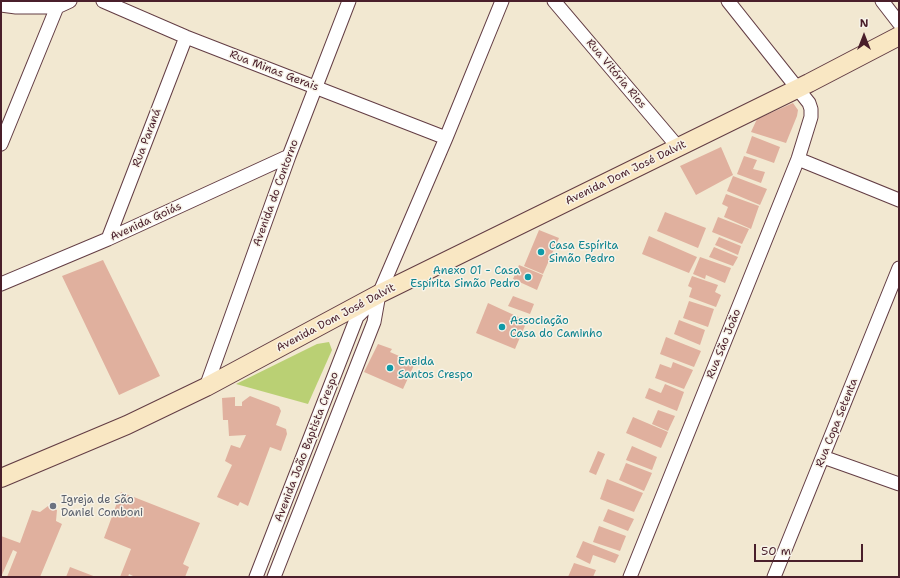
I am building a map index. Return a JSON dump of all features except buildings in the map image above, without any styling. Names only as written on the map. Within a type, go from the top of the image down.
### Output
[{"type":"street","points":[[1,6],[16,8],[58,7],[70,1]]},
{"type":"street","name":"Rua Minas Gerais","points":[[103,1],[186,37],[446,138]]},
{"type":"street","name":"Avenida do Contorno","points":[[206,387],[289,156],[349,1]]},
{"type":"street","points":[[379,294],[446,138],[502,1]]},
{"type":"street","name":"Rua Vitória Rios","points":[[554,1],[678,147]]},
{"type":"street","points":[[728,1],[797,88]]},
{"type":"street","points":[[882,1],[899,23]]},
{"type":"street","points":[[1,144],[58,7]]},
{"type":"street","name":"Avenida Dom José Dalvit","points":[[1,478],[127,425],[206,387],[379,294],[797,88],[899,36]]},
{"type":"street","name":"Rua Paraná","points":[[108,239],[186,37]]},
{"type":"street","name":"Rua São João","points":[[630,577],[798,160],[811,109],[809,103],[797,88]]},
{"type":"street","name":"Avenida Goiás","points":[[1,284],[108,239],[289,156]]},
{"type":"street","points":[[798,160],[899,200]]},
{"type":"street","name":"Rua Copa Setenta","points":[[774,577],[899,268]]},
{"type":"street","name":"Avenida João Baptista Crespo","points":[[256,577],[357,317],[379,294]]},
{"type":"street","name":"Avenida João Baptista Crespo","points":[[274,577],[374,322],[379,294]]},
{"type":"street","points":[[823,457],[899,484]]},
{"type":"green space","points":[[329,342],[332,350],[308,404],[236,384],[317,344]]},
{"type":"place","name":"Casa Espírita Simão Pedro","points":[[541,252]]},
{"type":"place","name":"Anexo 01 - Casa Espírita Simão Pedro","points":[[528,277]]},
{"type":"place","name":"Associação Casa do Caminho","points":[[502,327]]},
{"type":"place","name":"Eneida Santos Crespo","points":[[390,368]]},
{"type":"place","name":"Igreja de São Daniel Comboni","points":[[53,506]]}]
